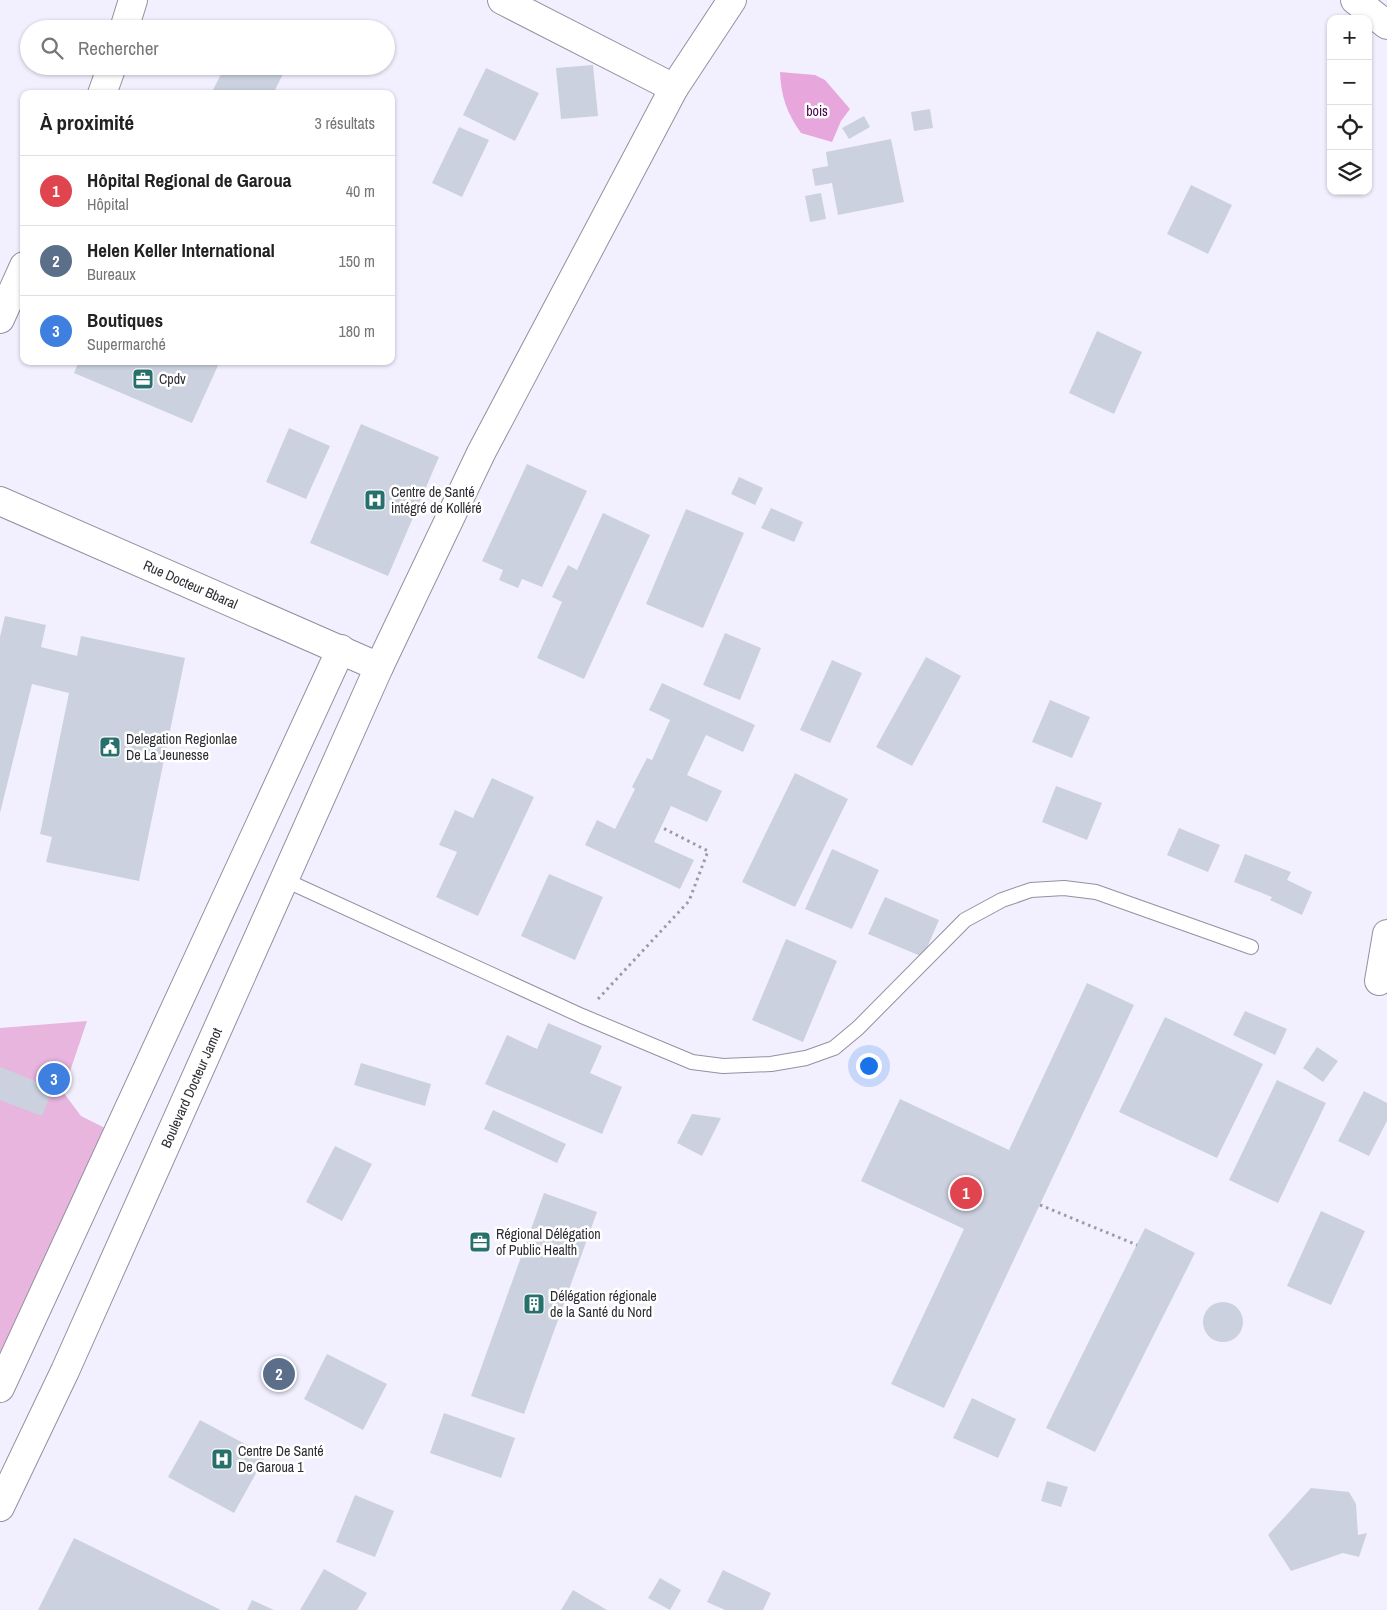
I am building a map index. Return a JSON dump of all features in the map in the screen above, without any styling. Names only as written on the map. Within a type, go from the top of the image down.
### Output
[{"type":"street","points":[[127,20],[133,0]]},
{"type":"street","points":[[502,0],[674,88]]},
{"type":"street","name":"Boulevard Docteur Jamot","points":[[0,1508],[69,1362],[379,667],[481,453],[674,88],[732,0]]},
{"type":"street","points":[[1355,0],[1387,25]]},
{"type":"street","points":[[103,90],[109,75]]},
{"type":"street","points":[[0,319],[20,275]]},
{"type":"street","name":"Rue Docteur Bbaral","points":[[0,501],[379,667]]},
{"type":"street","points":[[0,1388],[341,649]]},
{"type":"street","points":[[1379,981],[1387,934]]},
{"type":"lane","points":[[285,880],[582,1016],[692,1062],[723,1066],[772,1064],[806,1058],[834,1048],[858,1028],[965,920],[1002,900],[1031,890],[1064,888],[1096,892],[1251,947]]},
{"type":"path","points":[[582,1016],[689,901],[708,852],[661,828]]},
{"type":"path","points":[[1040,1205],[1137,1245]]},
{"type":"shaded area","points":[[87,1021],[63,1092],[81,1116],[109,1130],[0,1363],[0,1028]]},
{"type":"green space","name":"bois","points":[[780,72],[815,75],[825,80],[850,109],[841,121],[832,142],[801,133],[792,119],[786,104]]},
{"type":"building","points":[[593,65],[598,116],[561,119],[556,68]]},
{"type":"building","points":[[486,68],[539,93],[515,141],[463,115]]},
{"type":"building","points":[[220,75],[282,75],[275,90],[213,90]]},
{"type":"building","points":[[930,109],[933,128],[914,131],[911,112]]},
{"type":"building","points":[[864,116],[870,127],[849,139],[842,128]]},
{"type":"building","points":[[459,127],[489,140],[462,197],[432,183]]},
{"type":"building","points":[[891,139],[904,202],[838,215],[832,183],[815,186],[812,169],[828,166],[826,152]]},
{"type":"building","points":[[1191,185],[1232,205],[1208,254],[1167,234]]},
{"type":"building","points":[[821,193],[826,219],[810,222],[805,196]]},
{"type":"building","points":[[1097,331],[1142,352],[1114,414],[1069,393]]},
{"type":"building","points":[[77,365],[218,365],[192,423],[74,373]]},
{"type":"building","name":"Centre de Santé intégré de Kolléré","points":[[361,424],[439,457],[388,576],[310,543]]},
{"type":"building","points":[[289,428],[330,446],[306,499],[266,482]]},
{"type":"building","points":[[527,464],[587,491],[542,587],[522,579],[518,588],[499,580],[503,570],[482,561]]},
{"type":"building","points":[[739,477],[763,488],[755,505],[731,494]]},
{"type":"building","points":[[771,508],[803,522],[794,542],[761,528]]},
{"type":"building","points":[[686,509],[744,533],[703,628],[646,604]]},
{"type":"building","points":[[603,513],[650,535],[584,679],[537,658],[562,602],[552,597],[568,565],[577,570]]},
{"type":"building","points":[[5,616],[46,625],[41,647],[77,656],[81,636],[185,658],[139,881],[46,862],[52,837],[40,834],[69,693],[32,684],[0,813],[0,637]]},
{"type":"building","points":[[725,633],[761,648],[740,700],[703,685]]},
{"type":"building","points":[[926,657],[961,676],[912,766],[876,747]]},
{"type":"building","points":[[832,660],[862,673],[830,743],[800,730]]},
{"type":"building","points":[[662,683],[755,725],[743,752],[706,735],[687,775],[722,791],[707,822],[671,806],[654,842],[694,860],[680,889],[585,845],[597,820],[615,829],[635,789],[632,787],[647,758],[652,760],[670,720],[649,710]]},
{"type":"building","points":[[1050,700],[1090,717],[1072,758],[1032,742]]},
{"type":"building","points":[[795,773],[848,799],[795,907],[742,882]]},
{"type":"building","points":[[492,778],[534,797],[478,916],[436,897],[457,852],[439,845],[455,810],[473,818]]},
{"type":"building","points":[[1056,786],[1102,803],[1087,840],[1042,822]]},
{"type":"building","points":[[1179,828],[1220,845],[1208,872],[1167,855]]},
{"type":"building","points":[[832,849],[879,870],[852,929],[805,909]]},
{"type":"building","points":[[1245,854],[1291,872],[1287,880],[1312,892],[1302,915],[1270,900],[1272,897],[1234,882]]},
{"type":"building","points":[[549,874],[603,897],[575,960],[521,936]]},
{"type":"building","points":[[885,897],[939,920],[923,957],[868,934]]},
{"type":"building","points":[[786,939],[837,961],[803,1042],[752,1020]]},
{"type":"building","points":[[1087,983],[1134,1005],[944,1408],[891,1384],[964,1229],[861,1181],[900,1099],[1009,1150]]},
{"type":"building","points":[[1245,1011],[1287,1029],[1275,1055],[1233,1035]]},
{"type":"building","points":[[1165,1017],[1263,1064],[1217,1158],[1119,1112]]},
{"type":"building","points":[[548,1023],[602,1046],[590,1073],[622,1087],[602,1134],[485,1084],[507,1035],[537,1049]]},
{"type":"building","points":[[1317,1047],[1338,1061],[1323,1082],[1303,1068]]},
{"type":"building","points":[[361,1063],[431,1084],[425,1106],[354,1085]]},
{"type":"building","points":[[0,1067],[53,1088],[42,1116],[0,1100]]},
{"type":"building","points":[[1277,1080],[1326,1103],[1278,1203],[1229,1180]]},
{"type":"building","points":[[1364,1091],[1387,1103],[1387,1121],[1369,1156],[1338,1141]]},
{"type":"building","points":[[493,1110],[566,1144],[557,1163],[484,1129]]},
{"type":"building","points":[[692,1114],[721,1118],[702,1156],[677,1143]]},
{"type":"building","points":[[335,1146],[372,1164],[342,1221],[306,1202]]},
{"type":"building","name":"Délégation régionale de la Santé du Nord","points":[[544,1193],[597,1212],[524,1414],[471,1396]]},
{"type":"building","points":[[1321,1211],[1365,1231],[1331,1305],[1287,1286]]},
{"type":"building","points":[[1145,1228],[1195,1253],[1095,1452],[1046,1428]]},
{"type":"building","points":[[1227,1302],[1234,1305],[1240,1311],[1243,1322],[1242,1330],[1234,1339],[1227,1342],[1219,1342],[1212,1339],[1204,1330],[1203,1318],[1206,1311],[1215,1303]]},
{"type":"building","points":[[327,1354],[387,1384],[363,1430],[304,1399]]},
{"type":"building","points":[[972,1398],[1016,1419],[998,1458],[953,1438]]},
{"type":"building","points":[[444,1413],[515,1438],[501,1478],[430,1453]]},
{"type":"building","points":[[200,1420],[266,1455],[234,1513],[168,1477]]},
{"type":"building","points":[[1047,1481],[1068,1487],[1061,1507],[1041,1501]]},
{"type":"building","points":[[1311,1488],[1349,1492],[1356,1504],[1358,1535],[1367,1533],[1359,1557],[1343,1553],[1291,1571],[1268,1535]]},
{"type":"building","points":[[355,1495],[394,1511],[375,1557],[336,1542]]},
{"type":"building","points":[[74,1538],[221,1610],[38,1610]]},
{"type":"building","points":[[324,1569],[367,1593],[357,1610],[300,1610]]},
{"type":"building","points":[[723,1570],[771,1593],[763,1610],[725,1610],[707,1602]]},
{"type":"building","points":[[660,1578],[681,1590],[670,1610],[648,1598]]},
{"type":"building","points":[[573,1590],[607,1610],[561,1610]]},
{"type":"building","points":[[252,1600],[274,1610],[247,1610]]},
{"type":"place","name":"Cpdv","points":[[143,379]]},
{"type":"place","name":"Centre de Santé intégré de Kolléré","points":[[375,500]]},
{"type":"place","name":"Delegation Regionlae De La Jeunesse","points":[[110,747]]},
{"type":"place","name":"Boutiques","points":[[54,1079]]},
{"type":"place","name":"Hôpital Regional de Garoua","points":[[966,1193]]},
{"type":"place","name":"Régional Délégation of Public Health","points":[[480,1242]]},
{"type":"place","name":"Délégation régionale de la Santé du Nord","points":[[534,1304]]},
{"type":"place","name":"Helen Keller International","points":[[279,1374]]},
{"type":"place","name":"Centre De Santé De Garoua 1","points":[[222,1459]]}]
